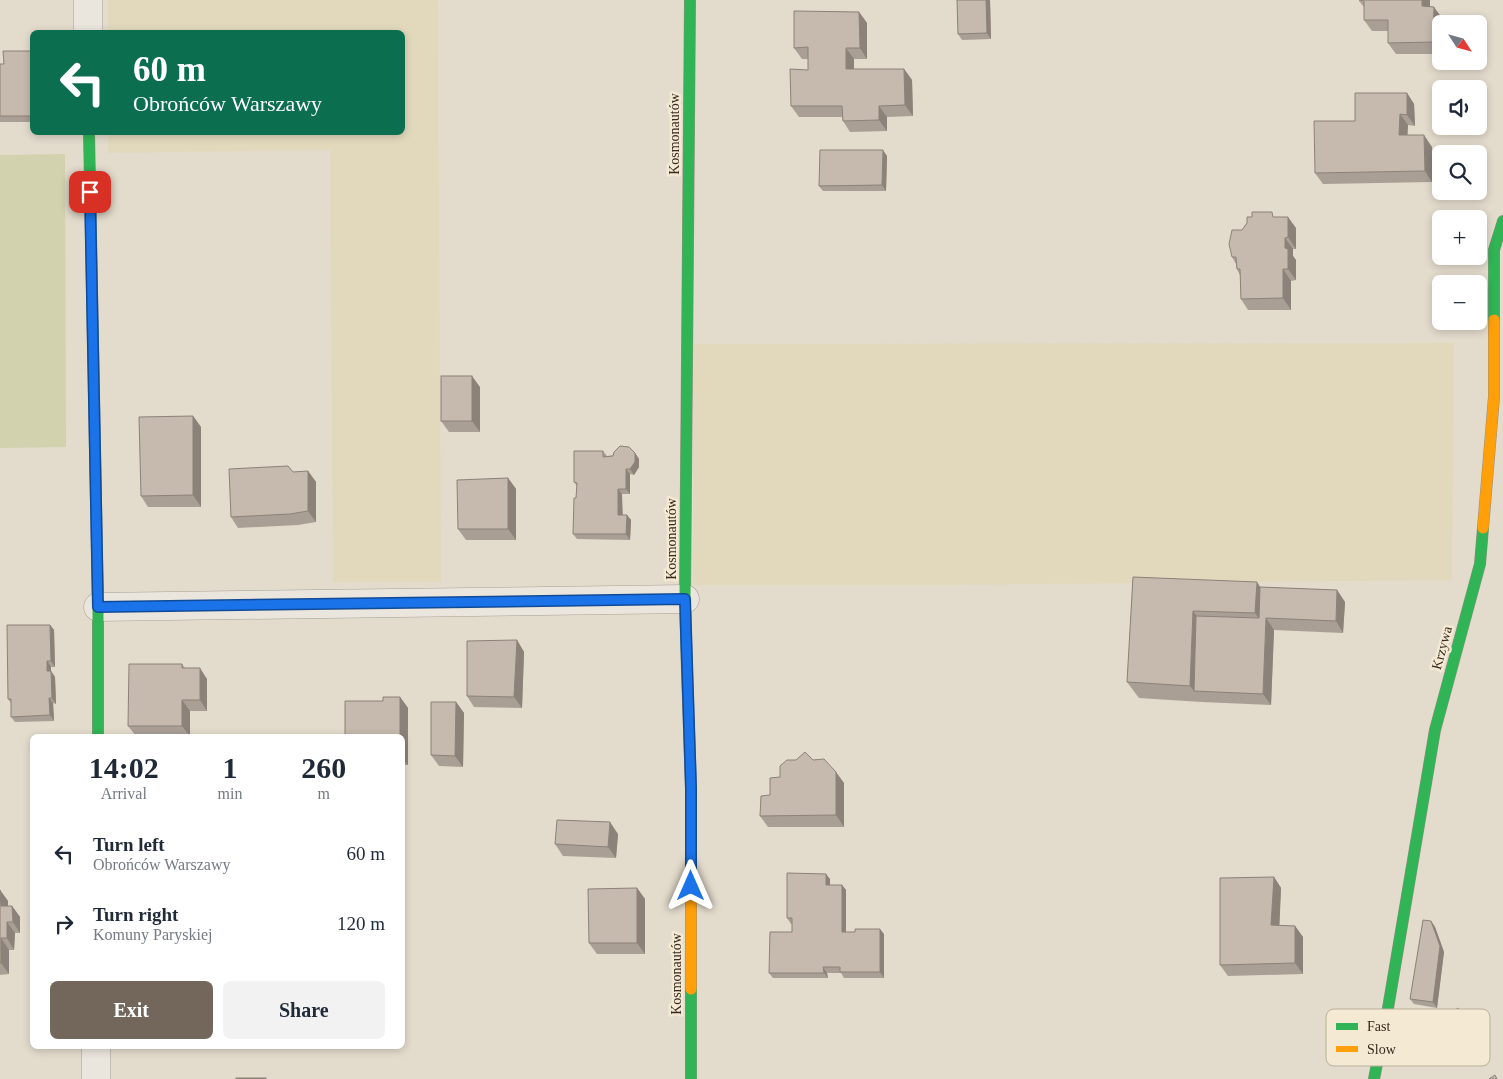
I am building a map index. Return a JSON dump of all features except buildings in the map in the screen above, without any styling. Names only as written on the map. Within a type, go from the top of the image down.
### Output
[{"type":"street","points":[[88,0],[88,30]]},
{"type":"street","name":"Kosmonautów","points":[[690,0],[685,599],[691,788],[691,1079]]},
{"type":"street","points":[[89,135],[98,607],[98,734]]},
{"type":"street","name":"Krzywa","points":[[1388,1009],[1435,730],[1480,564],[1494,397],[1494,250],[1503,222]]},
{"type":"street","points":[[98,607],[685,599]]},
{"type":"street","points":[[96,1049],[96,1079]]},
{"type":"street","name":"Krzywa","points":[[1374,1079],[1377,1066]]},
{"type":"shaded area","points":[[108,0],[438,0],[441,582],[333,582],[330,150],[108,153],[108,135],[405,135],[405,30],[108,30]]},
{"type":"shaded area","points":[[1454,343],[1452,580],[947,585],[693,585],[693,344]]},
{"type":"green space","points":[[65,154],[66,447],[0,448],[0,155]]},
{"type":"traffic: fast","points":[[687,671],[685,599],[690,0]]},
{"type":"traffic: fast","points":[[89,135],[98,607],[98,734]]},
{"type":"traffic: fast","points":[[1494,320],[1494,250],[1503,221]]},
{"type":"traffic: fast","points":[[1388,1009],[1435,730],[1480,564],[1483,528]]},
{"type":"traffic: fast","points":[[691,989],[691,1079]]},
{"type":"traffic: fast","points":[[1374,1079],[1377,1066]]},
{"type":"traffic: slow","points":[[1483,528],[1494,397],[1494,320]]},
{"type":"traffic: slow","points":[[687,671],[691,788],[691,989]]},
{"type":"route","points":[[90,192],[98,607],[685,599],[691,788],[691,886]]}]
